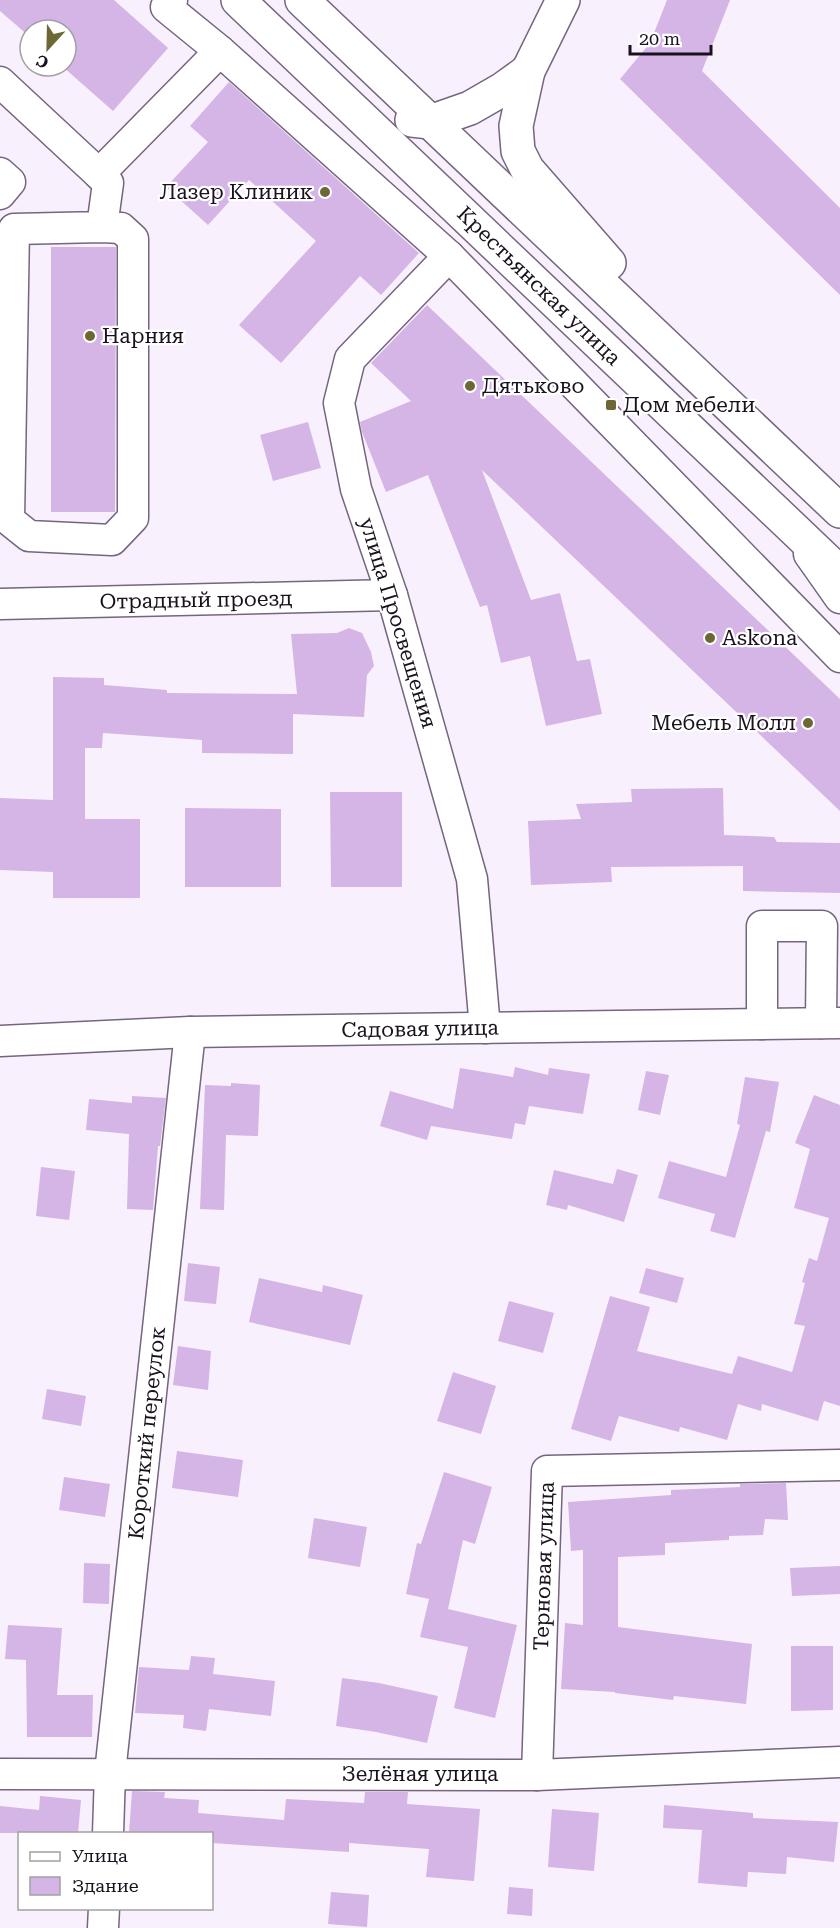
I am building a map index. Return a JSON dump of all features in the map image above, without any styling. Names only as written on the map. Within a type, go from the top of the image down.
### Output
[{"type":"main road","name":"Крестьянская улица","points":[[238,0],[840,573]]},
{"type":"main road","points":[[302,0],[840,511]]},
{"type":"main road","points":[[563,0],[528,71],[516,126],[518,151],[527,169],[635,293],[674,351]]},
{"type":"main road","points":[[354,110],[430,122],[470,108],[528,71]]},
{"type":"street","points":[[166,2],[449,256],[840,657]]},
{"type":"street","points":[[99,174],[220,51]]},
{"type":"street","points":[[0,82],[108,183],[102,227]]},
{"type":"street","points":[[0,173],[10,182],[0,194]]},
{"type":"street","points":[[121,228],[133,239],[133,518],[112,540],[28,536],[9,520],[6,363],[7,229],[121,228]]},
{"type":"street","name":"улица Просвещения","points":[[449,256],[350,359],[339,403],[356,489],[392,595],[472,879],[485,1028]]},
{"type":"street","points":[[783,518],[840,598]]},
{"type":"street","name":"Отрадный проезд","points":[[0,604],[392,595]]},
{"type":"street","points":[[762,1024],[762,926],[822,926],[831,1023]]},
{"type":"street","name":"Садовая улица","points":[[0,1041],[190,1032],[831,1023]]},
{"type":"street","name":"Короткий переулок","points":[[108,1832],[110,1773],[190,1032]]},
{"type":"street","name":"Терновая улица","points":[[537,1775],[547,1471],[840,1465]]},
{"type":"street","name":"Зелёная улица","points":[[0,1774],[537,1775],[840,1762]]},
{"type":"street","points":[[103,1928],[104,1910]]},
{"type":"building","points":[[0,0],[114,0],[168,48],[113,111],[76,78],[78,78],[78,18],[18,18],[18,27],[0,11]]},
{"type":"building","points":[[667,0],[730,0],[702,71],[840,208],[840,295],[620,79],[650,43]]},
{"type":"building","points":[[229,82],[419,253],[381,295],[360,276],[281,363],[239,325],[316,241],[249,180],[208,225],[166,187],[208,142],[190,126]]},
{"type":"building","points":[[51,247],[116,247],[115,512],[51,512]]},
{"type":"building","points":[[427,305],[840,699],[840,811],[482,470],[531,600],[560,593],[577,661],[590,659],[602,714],[546,726],[530,656],[501,663],[487,605],[480,607],[428,475],[386,492],[362,432],[360,422],[411,401],[371,363]]},
{"type":"building","points":[[308,422],[321,468],[273,481],[260,435]]},
{"type":"building","points":[[349,628],[362,633],[371,652],[374,666],[367,675],[364,717],[293,714],[293,754],[202,753],[202,740],[103,733],[102,748],[85,748],[85,819],[140,819],[140,898],[53,898],[53,872],[0,870],[0,798],[53,800],[53,677],[104,678],[104,685],[167,690],[167,693],[297,694],[291,634],[337,633]]},
{"type":"building","points":[[723,788],[724,835],[774,837],[777,842],[840,843],[840,893],[743,891],[743,866],[611,867],[612,882],[531,885],[528,821],[581,819],[576,804],[632,802],[631,789]]},
{"type":"building","points":[[330,792],[402,792],[402,887],[331,887]]},
{"type":"building","points":[[185,808],[281,809],[281,887],[185,887]]},
{"type":"building","points":[[515,1067],[548,1075],[549,1068],[590,1074],[583,1114],[529,1106],[525,1125],[515,1123],[512,1139],[431,1126],[427,1140],[380,1126],[390,1091],[453,1109],[460,1068],[513,1077]]},
{"type":"building","points":[[646,1071],[669,1075],[660,1115],[638,1110]]},
{"type":"building","points":[[745,1077],[779,1082],[770,1132],[766,1131],[735,1238],[710,1231],[715,1214],[658,1198],[669,1161],[726,1177],[740,1125],[737,1124]]},
{"type":"building","points":[[231,1083],[260,1085],[258,1136],[226,1135],[224,1210],[200,1209],[205,1085],[231,1086]]},
{"type":"building","points":[[814,1095],[840,1105],[840,1406],[824,1401],[818,1421],[762,1404],[761,1411],[738,1404],[727,1440],[680,1427],[679,1432],[619,1416],[611,1441],[571,1429],[610,1296],[650,1307],[637,1351],[732,1374],[738,1356],[792,1372],[805,1326],[794,1324],[805,1283],[802,1282],[809,1258],[817,1261],[829,1218],[794,1208],[810,1149],[795,1143]]},
{"type":"building","points":[[132,1096],[166,1098],[160,1146],[158,1146],[153,1210],[127,1209],[129,1134],[86,1130],[89,1099],[132,1103]]},
{"type":"building","points":[[41,1167],[75,1171],[69,1220],[36,1216]]},
{"type":"building","points":[[617,1169],[638,1175],[624,1222],[568,1205],[567,1210],[546,1205],[554,1170],[613,1184]]},
{"type":"building","points":[[188,1263],[220,1267],[216,1304],[184,1301]]},
{"type":"building","points":[[646,1268],[684,1278],[677,1303],[639,1293]]},
{"type":"building","points":[[259,1278],[322,1292],[323,1285],[363,1295],[350,1345],[249,1322]]},
{"type":"building","points":[[509,1301],[554,1313],[543,1353],[498,1341]]},
{"type":"building","points":[[178,1346],[211,1351],[208,1390],[173,1385]]},
{"type":"building","points":[[453,1372],[496,1386],[481,1434],[437,1421]]},
{"type":"building","points":[[47,1389],[86,1396],[81,1426],[42,1419]]},
{"type":"building","points":[[177,1451],[243,1460],[238,1497],[172,1488]]},
{"type":"building","points":[[444,1472],[492,1487],[475,1544],[463,1540],[448,1609],[517,1625],[495,1718],[454,1708],[468,1647],[420,1637],[429,1599],[406,1594],[417,1543],[421,1544]]},
{"type":"building","points":[[64,1477],[110,1484],[105,1517],[59,1510]]},
{"type":"building","points":[[786,1483],[788,1520],[765,1519],[763,1535],[729,1536],[729,1540],[665,1543],[665,1555],[618,1557],[618,1627],[752,1644],[746,1704],[674,1696],[673,1700],[615,1692],[561,1689],[565,1623],[583,1625],[583,1550],[571,1551],[568,1502],[671,1495],[671,1490]]},
{"type":"building","points":[[314,1518],[367,1527],[360,1567],[308,1558]]},
{"type":"building","points":[[84,1563],[110,1564],[109,1604],[83,1603]]},
{"type":"building","points":[[840,1566],[840,1594],[792,1596],[790,1568]]},
{"type":"building","points":[[8,1625],[62,1628],[57,1695],[93,1695],[92,1737],[27,1737],[26,1660],[5,1659]]},
{"type":"building","points":[[791,1646],[833,1646],[833,1710],[791,1711]]},
{"type":"building","points":[[191,1656],[215,1658],[213,1674],[275,1681],[271,1716],[209,1709],[206,1731],[183,1728],[184,1715],[135,1713],[139,1667],[189,1670]]},
{"type":"building","points":[[342,1678],[379,1683],[438,1696],[427,1743],[336,1726]]},
{"type":"building","points":[[132,1791],[165,1792],[164,1798],[199,1800],[198,1813],[284,1820],[286,1799],[364,1803],[365,1792],[408,1792],[407,1804],[480,1809],[474,1881],[426,1877],[429,1849],[349,1843],[349,1852],[213,1843],[213,1832],[129,1832]]},
{"type":"building","points":[[40,1796],[81,1800],[78,1832],[0,1833],[0,1806],[39,1810]]},
{"type":"building","points":[[664,1805],[753,1813],[753,1818],[838,1822],[834,1862],[787,1857],[786,1874],[748,1872],[747,1887],[698,1883],[702,1830],[663,1828]]},
{"type":"building","points":[[552,1809],[599,1813],[594,1871],[548,1867]]},
{"type":"building","points":[[509,1887],[533,1889],[532,1916],[507,1914]]},
{"type":"building","points":[[331,1892],[369,1895],[367,1927],[328,1924]]},
{"type":"place","name":"Лазер Клиник","points":[[325,192]]},
{"type":"place","name":"Нарния","points":[[90,336]]},
{"type":"place","name":"Дятьково","points":[[470,386]]},
{"type":"place","name":"Дом мебели","points":[[611,405]]},
{"type":"place","name":"Askona","points":[[710,638]]},
{"type":"place","name":"Мебель Молл","points":[[808,723]]}]
